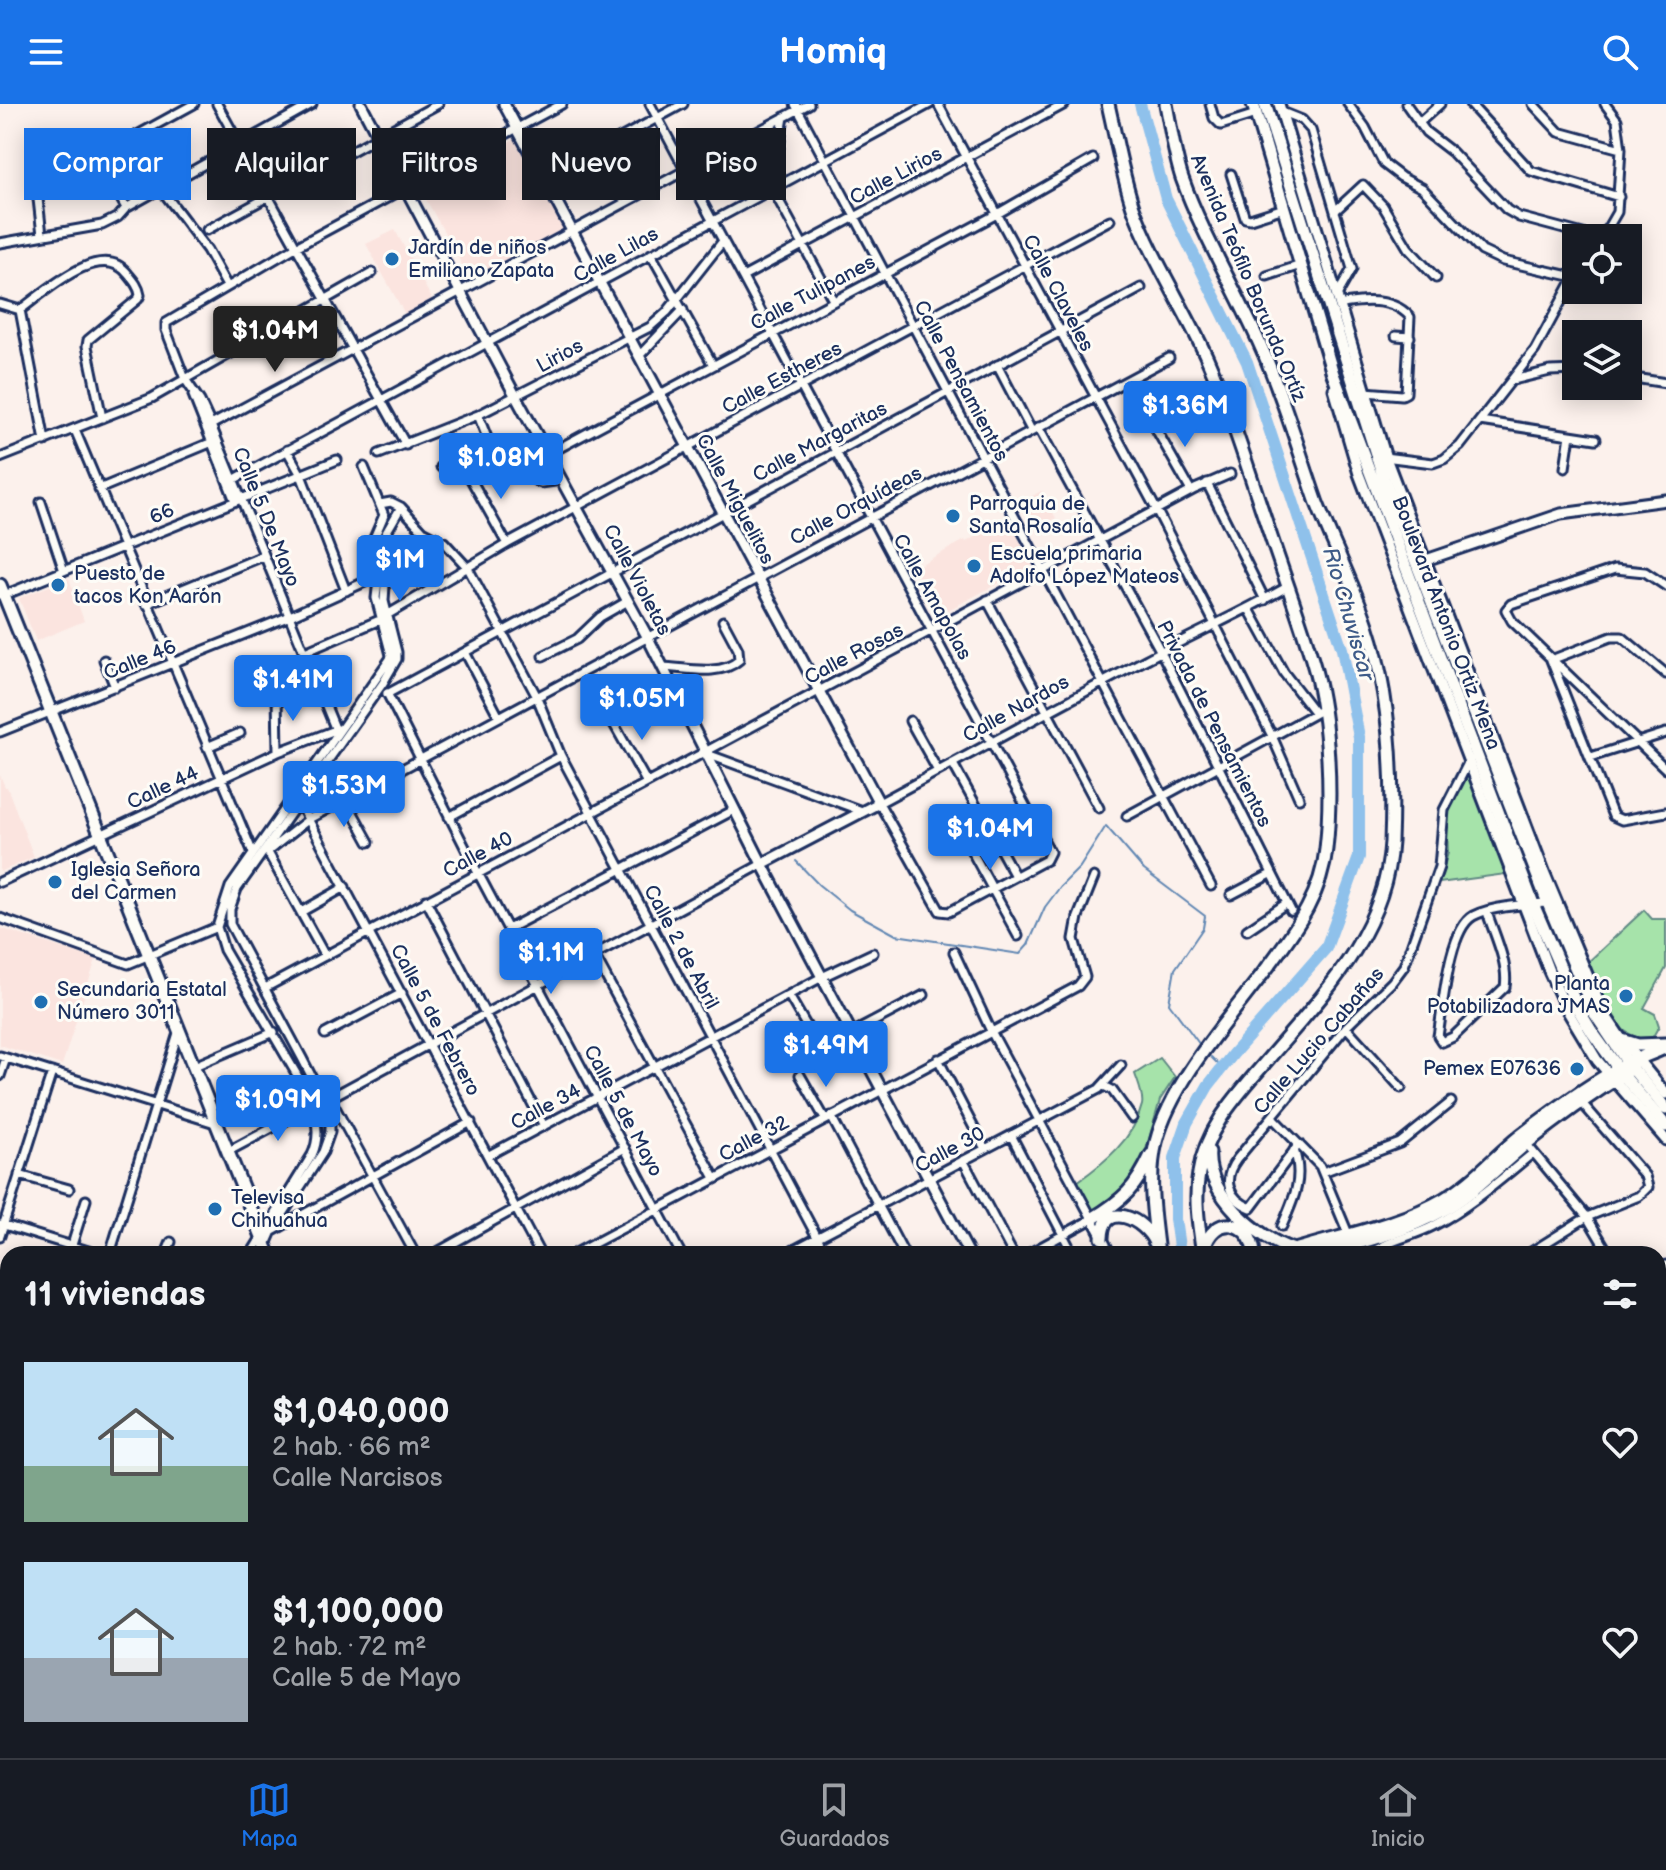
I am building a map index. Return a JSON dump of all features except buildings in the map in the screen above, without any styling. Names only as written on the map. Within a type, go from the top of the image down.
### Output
[{"type":"main road","points":[[1092,1219],[1115,1205],[1133,1188],[1155,1147],[1169,1106],[1187,1076],[1285,944],[1313,899],[1326,853],[1328,827],[1315,668],[1213,372],[1133,206],[1108,104]]},
{"type":"main road","name":"Avenida Teófilo Borunda Ortíz","points":[[1166,104],[1172,140],[1186,187],[1262,348],[1332,541],[1359,604],[1375,652],[1388,714],[1390,847],[1386,876],[1375,912],[1351,959],[1229,1104],[1211,1135],[1199,1171],[1197,1189],[1202,1246]]},
{"type":"main road","name":"Boulevard Antonio Ortiz Mena","points":[[1265,104],[1370,457]]},
{"type":"main road","name":"Boulevard Antonio Ortiz Mena","points":[[1254,109],[1333,374],[1415,564],[1584,992],[1604,1030],[1666,1126]]},
{"type":"main road","name":"Boulevard Antonio Ortiz Mena","points":[[1415,564],[1472,756],[1528,904],[1578,1009],[1666,1109]]},
{"type":"main road","points":[[1,593],[263,1246]]},
{"type":"main road","points":[[1622,1040],[1638,1045],[1666,1046]]},
{"type":"main road","points":[[1526,1144],[1628,1068],[1666,1046]]},
{"type":"main road","points":[[1351,1245],[1444,1199],[1526,1144],[1628,1068]]},
{"type":"main road","points":[[1211,1135],[1208,1166],[1211,1179],[1264,1237],[1285,1246]]},
{"type":"main road","points":[[1155,1147],[1152,1188],[1157,1246]]},
{"type":"main road","points":[[1102,1238],[1104,1224],[1111,1219],[1128,1216],[1145,1227],[1155,1246]]},
{"type":"main road","points":[[1205,1246],[1207,1237],[1221,1224],[1241,1229],[1253,1246]]},
{"type":"street","points":[[150,128],[194,104]]},
{"type":"street","points":[[217,104],[230,128]]},
{"type":"street","points":[[269,128],[312,104]]},
{"type":"street","name":"Calle Violetas","points":[[361,104],[374,128]]},
{"type":"street","points":[[394,128],[438,104]]},
{"type":"street","name":"Calle Miguelitos","points":[[504,104],[522,137]]},
{"type":"street","points":[[506,134],[562,104]]},
{"type":"street","name":"Calle Amapolas","points":[[650,104],[676,153]]},
{"type":"street","points":[[639,128],[683,104]]},
{"type":"street","points":[[763,128],[796,107],[809,104]]},
{"type":"street","name":"Calle Lilas","points":[[786,180],[930,104]]},
{"type":"street","name":"Calle Claveles","points":[[938,104],[1156,509],[1272,736],[1299,798]]},
{"type":"street","name":"Calle Lirios","points":[[743,277],[1065,104]]},
{"type":"street","points":[[1210,104],[1214,118],[1221,125],[1254,109]]},
{"type":"street","points":[[1348,104],[1365,127],[1384,164],[1422,188],[1482,251],[1503,261],[1562,273]]},
{"type":"street","points":[[1406,104],[1426,132],[1452,152],[1511,213],[1562,227]]},
{"type":"street","points":[[1419,123],[1440,104]]},
{"type":"street","points":[[1470,104],[1531,171],[1619,197]]},
{"type":"street","points":[[1533,104],[1559,132],[1621,149]]},
{"type":"street","points":[[1605,104],[1617,120],[1621,149],[1619,197],[1611,224]]},
{"type":"street","name":"Calle Pensamientos","points":[[796,107],[1211,886]]},
{"type":"street","points":[[1280,108],[1302,120],[1311,130],[1336,210],[1352,269],[1337,301],[1366,301],[1399,307],[1410,317],[1406,393],[1365,392]]},
{"type":"street","name":"Boulevard Antonio Ortiz Mena","points":[[1280,108],[1365,392],[1370,457],[1415,564]]},
{"type":"street","points":[[782,128],[784,117]]},
{"type":"street","name":"Calle Tulipanes","points":[[548,454],[997,214],[1093,159]]},
{"type":"street","points":[[1231,174],[1243,215],[1247,219],[1284,208]]},
{"type":"street","points":[[211,425],[676,175]]},
{"type":"street","points":[[1336,210],[1363,185],[1383,206],[1408,248],[1436,278]]},
{"type":"street","points":[[38,200],[42,235]]},
{"type":"street","points":[[122,200],[126,208]]},
{"type":"street","points":[[0,243],[111,223],[126,208],[141,200]]},
{"type":"street","points":[[169,200],[207,250],[227,286],[382,200]]},
{"type":"street","points":[[207,230],[262,200]]},
{"type":"street","points":[[269,200],[406,445]]},
{"type":"street","name":"Calle Violetas","points":[[413,200],[647,636],[762,864],[965,1246]]},
{"type":"street","name":"Calle Miguelitos","points":[[556,200],[937,908],[949,912],[992,888]]},
{"type":"street","name":"Calle Amapolas","points":[[701,200],[1050,852],[1046,860],[1015,876]]},
{"type":"street","name":"Calle Lilas","points":[[233,480],[750,200]]},
{"type":"street","points":[[779,200],[833,300]]},
{"type":"street","name":"Calle Estheres","points":[[305,652],[384,617],[507,544],[1110,220]]},
{"type":"street","name":"Lirios","points":[[379,454],[516,397],[658,321],[723,241]]},
{"type":"street","points":[[651,254],[713,365]]},
{"type":"street","points":[[20,310],[92,263],[118,263],[141,291],[138,299],[92,335],[87,346],[102,418]]},
{"type":"street","points":[[1267,276],[1301,265]]},
{"type":"street","points":[[0,458],[152,398],[372,273]]},
{"type":"street","name":"Calle 5 De Mayo","points":[[227,286],[169,320],[166,330],[185,379],[211,425],[233,480],[237,500],[338,729]]},
{"type":"street","name":"Calle Margaritas","points":[[387,694],[1141,288]]},
{"type":"street","points":[[1472,756],[1412,617],[1370,457],[1422,463],[1444,459],[1460,446],[1513,380],[1543,338],[1562,301]]},
{"type":"street","points":[[0,304],[20,310]]},
{"type":"street","points":[[20,310],[45,441]]},
{"type":"street","points":[[639,356],[683,310]]},
{"type":"street","points":[[1396,336],[1410,337]]},
{"type":"street","name":"Calle Orquídeas","points":[[267,850],[309,819],[536,695],[1169,358]]},
{"type":"street","name":"Privada de Pensamientos","points":[[997,365],[1100,539],[1161,652],[1289,907],[1247,930]]},
{"type":"street","points":[[1513,380],[1562,371]]},
{"type":"street","points":[[1642,379],[1666,383]]},
{"type":"street","points":[[192,389],[210,443],[237,500]]},
{"type":"street","points":[[478,415],[495,459]]},
{"type":"street","points":[[1480,421],[1596,439]]},
{"type":"street","points":[[1152,422],[1191,491]]},
{"type":"street","points":[[75,430],[253,853]]},
{"type":"street","points":[[1565,468],[1570,435]]},
{"type":"street","points":[[99,489],[210,443]]},
{"type":"street","points":[[287,450],[301,475],[346,591]]},
{"type":"street","points":[[441,467],[455,466],[482,454],[541,483],[562,480]]},
{"type":"street","name":"66","points":[[1,593],[64,571],[337,460]]},
{"type":"street","points":[[265,1246],[316,1148],[318,1131],[313,1106],[274,1032],[224,950],[217,927],[226,894],[253,853],[299,802],[398,655],[376,598],[378,576],[371,545],[383,519],[364,467]]},
{"type":"street","points":[[468,474],[507,544]]},
{"type":"street","name":"Calle Rosas","points":[[706,752],[1156,509],[1230,474]]},
{"type":"street","points":[[1207,483],[1265,600]]},
{"type":"street","points":[[1666,500],[1561,514],[1415,564],[1588,978],[1602,1010],[1622,1040],[1628,1068],[1666,1140]]},
{"type":"street","points":[[41,502],[64,571]]},
{"type":"street","points":[[380,504],[391,502],[401,507],[423,531],[450,548],[468,568],[536,695]]},
{"type":"street","points":[[384,617],[386,569],[379,545],[401,507]]},
{"type":"street","points":[[146,604],[263,556]]},
{"type":"street","points":[[1665,582],[1645,572],[1615,569],[1511,604],[1506,610],[1512,621],[1551,660],[1666,769]]},
{"type":"street","name":"Calle 46","points":[[0,732],[290,616],[378,576]]},
{"type":"street","name":"Calle Nardos","points":[[762,864],[1287,587]]},
{"type":"street","points":[[987,600],[1099,808]]},
{"type":"street","points":[[543,656],[577,639],[600,617],[628,601]]},
{"type":"street","points":[[1127,816],[1319,711],[1284,673],[1249,609]]},
{"type":"street","points":[[663,667],[712,670],[736,663],[739,660],[738,649],[723,621]]},
{"type":"street","points":[[1551,660],[1611,637],[1622,637],[1666,674]]},
{"type":"street","points":[[465,652],[499,717]]},
{"type":"street","points":[[104,660],[115,687]]},
{"type":"street","points":[[1551,660],[1611,813],[1615,818],[1628,819],[1666,812]]},
{"type":"street","points":[[380,681],[338,729],[267,850],[237,889],[230,909],[230,924],[411,1246]]},
{"type":"street","name":"Calle 5 de Mayo","points":[[380,681],[478,873],[677,1246]]},
{"type":"street","points":[[277,695],[278,752]]},
{"type":"street","name":"Calle 2 de Abril","points":[[536,695],[561,756],[822,1246]]},
{"type":"street","points":[[610,717],[647,783]]},
{"type":"street","points":[[910,721],[938,771]]},
{"type":"street","name":"Calle 44","points":[[0,882],[278,752],[338,729]]},
{"type":"street","points":[[207,747],[240,733]]},
{"type":"street","points":[[1591,757],[1666,733]]},
{"type":"street","name":"Calle Lucio Cabañas","points":[[1296,1147],[1254,1206],[1248,1208],[1237,1198],[1228,1185],[1227,1177],[1237,1159],[1346,1027],[1404,966],[1439,867],[1444,810],[1483,741]]},
{"type":"street","points":[[706,752],[862,811]]},
{"type":"street","name":"Calle 40","points":[[265,988],[706,752]]},
{"type":"street","points":[[449,817],[561,756]]},
{"type":"street","points":[[953,764],[1015,876],[992,888]]},
{"type":"street","points":[[346,800],[369,842]]},
{"type":"street","name":"Calle 5 de Febrero","points":[[299,802],[536,1246]]},
{"type":"street","points":[[508,929],[734,810]]},
{"type":"street","points":[[970,848],[1018,936]]},
{"type":"street","points":[[267,850],[325,956]]},
{"type":"street","points":[[327,1099],[762,864]]},
{"type":"street","points":[[1231,895],[1271,874]]},
{"type":"street","name":"Calle 32","points":[[589,1246],[1078,986],[1085,977],[1075,949],[1075,927],[1094,877]]},
{"type":"street","points":[[301,912],[345,887]]},
{"type":"street","points":[[426,900],[544,1126]]},
{"type":"street","points":[[1487,912],[1503,963],[1505,987],[1449,1041],[1442,1042],[1438,1036],[1455,945],[1469,919],[1487,912],[1548,903]]},
{"type":"street","points":[[0,918],[122,963],[134,963],[217,927]]},
{"type":"street","points":[[954,952],[991,1031],[1106,1246]]},
{"type":"street","name":"Calle 34","points":[[489,1155],[822,977],[873,953]]},
{"type":"street","points":[[594,955],[715,1178]]},
{"type":"street","points":[[325,1034],[402,993]]},
{"type":"street","points":[[852,1033],[924,995]]},
{"type":"street","points":[[789,996],[817,1044]]},
{"type":"street","points":[[1346,1027],[1401,1088]]},
{"type":"street","points":[[192,1067],[274,1032]]},
{"type":"street","points":[[112,1246],[178,1033]]},
{"type":"street","points":[[0,1076],[3,1057],[215,1123]]},
{"type":"street","points":[[938,1059],[985,1149]]},
{"type":"street","name":"Calle 30","points":[[802,1246],[1104,1086],[1121,1065]]},
{"type":"street","points":[[1628,1068],[1666,1094]]},
{"type":"street","points":[[0,1236],[52,1072]]},
{"type":"street","points":[[800,1075],[828,1117],[900,1246]]},
{"type":"street","points":[[1104,1086],[1112,1090],[1132,1118]]},
{"type":"street","points":[[265,1246],[327,1143],[330,1120],[327,1099]]},
{"type":"street","points":[[1323,1172],[1400,1143],[1451,1102]]},
{"type":"street","points":[[1541,1246],[1587,1217],[1639,1196],[1648,1187],[1648,1181],[1582,1103]]},
{"type":"street","points":[[227,1152],[313,1106]]},
{"type":"street","points":[[1272,1117],[1296,1147],[1323,1172],[1351,1245]]},
{"type":"street","points":[[272,1231],[471,1122]]},
{"type":"street","points":[[1011,1135],[1069,1246]]},
{"type":"street","points":[[1384,1246],[1430,1228],[1463,1209],[1526,1144],[1587,1217],[1604,1246]]},
{"type":"street","points":[[1282,1226],[1299,1185],[1296,1147]]},
{"type":"street","points":[[448,1246],[625,1148]]},
{"type":"street","points":[[963,1160],[1009,1246]]},
{"type":"street","points":[[19,1175],[69,1189]]},
{"type":"street","points":[[72,1245],[86,1200]]},
{"type":"street","points":[[1045,1246],[1092,1219]]},
{"type":"street","points":[[2,1224],[75,1246]]},
{"type":"street","points":[[169,1246],[171,1242]]},
{"type":"shaded area","points":[[516,138],[522,150],[522,200],[548,200],[564,230],[471,281],[426,200],[506,200],[506,143]]},
{"type":"shaded area","name":"Jardín de niños Emiliano Zapata","points":[[395,230],[433,301],[406,316],[366,244]]},
{"type":"shaded area","points":[[1041,491],[1056,518],[1037,529],[1022,502]]},
{"type":"shaded area","name":"Escuela primaria Adolfo López Mateos","points":[[1008,520],[1033,565],[939,615],[914,568]]},
{"type":"shaded area","points":[[69,578],[84,621],[36,641],[19,598]]},
{"type":"shaded area","points":[[0,775],[34,857],[0,872]]},
{"type":"shaded area","name":"Secundaria Estatal Número 3011","points":[[0,928],[96,959],[62,1065],[0,1045]]},
{"type":"green space","points":[[1468,772],[1506,874],[1439,883],[1448,853],[1446,810]]},
{"type":"green space","name":"Planta Potabilizadora JMAS","points":[[1644,910],[1652,919],[1666,919],[1666,968],[1644,1008],[1655,1014],[1659,1026],[1651,1040],[1625,1032],[1616,1023],[1586,964]]},
{"type":"green space","points":[[1160,1058],[1175,1077],[1160,1100],[1142,1164],[1129,1184],[1093,1211],[1077,1182],[1107,1158],[1132,1129],[1142,1101],[1135,1074]]},
{"type":"waterway","name":"Rio Chuviscar","points":[[1140,104],[1166,199],[1247,362],[1342,649],[1359,737],[1359,857],[1326,948],[1233,1054],[1208,1086],[1187,1123],[1175,1158],[1175,1219],[1179,1246]]},
{"type":"waterway","points":[[796,861],[850,910],[896,935],[1020,954],[1028,945],[1045,907],[1080,867],[1106,826],[1144,870],[1205,916],[1203,928],[1175,969],[1169,1003],[1200,1045]]},
{"type":"waterway","points":[[1211,1057],[1222,1068]]},
{"type":"place","name":"Jardín de niños Emiliano Zapata","points":[[392,259]]},
{"type":"place","name":"Parroquia de Santa Rosalía","points":[[953,516]]},
{"type":"place","name":"Escuela primaria Adolfo López Mateos","points":[[974,566]]},
{"type":"place","name":"Puesto de tacos Kon Aarón","points":[[58,585]]},
{"type":"place","name":"Iglesia Señora del Carmen","points":[[55,882]]},
{"type":"place","name":"Planta Potabilizadora JMAS","points":[[1626,996]]},
{"type":"place","name":"Secundaria Estatal Número 3011","points":[[41,1002]]},
{"type":"place","name":"Pemex E07636","points":[[1577,1069]]},
{"type":"place","name":"Televisa Chihuahua","points":[[215,1209]]}]
